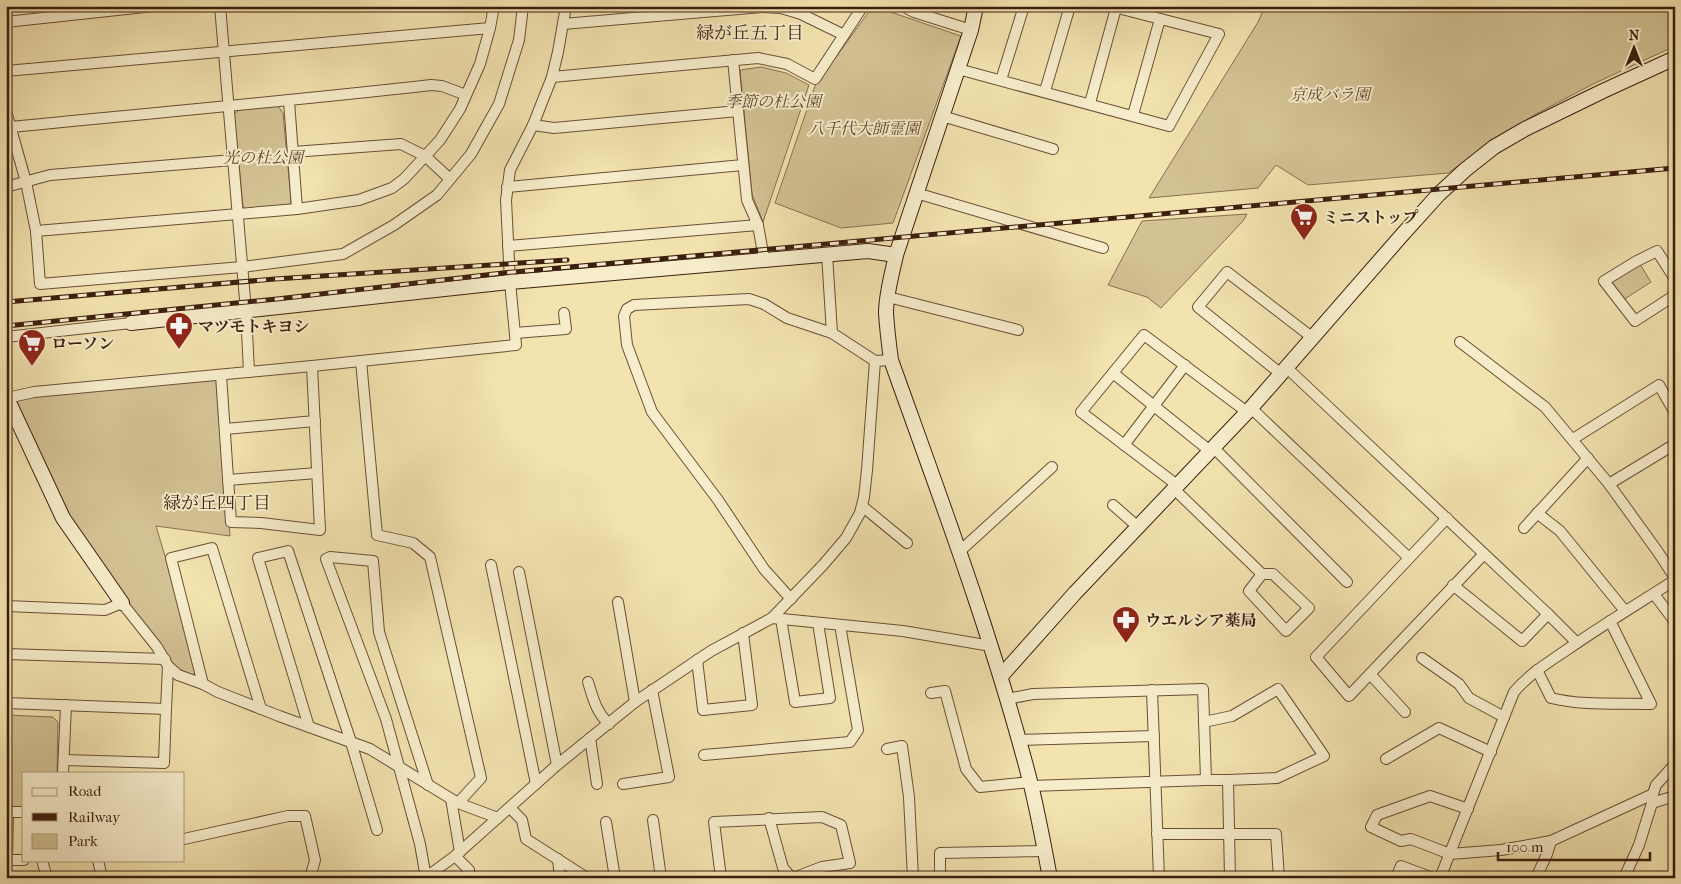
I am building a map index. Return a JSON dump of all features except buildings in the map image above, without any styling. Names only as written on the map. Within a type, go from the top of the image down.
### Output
[{"type":"street","points":[[6,22],[154,6]]},
{"type":"street","points":[[220,6],[250,372]]},
{"type":"street","points":[[36,232],[297,209],[359,200],[383,192],[398,184],[425,156],[450,126],[460,110],[480,64],[494,6]]},
{"type":"street","points":[[6,110],[26,182],[36,232],[40,284],[242,267],[343,254],[394,225],[437,195],[471,154],[499,104],[519,40],[523,6]]},
{"type":"street","points":[[498,818],[454,801],[385,757],[178,675],[122,603],[63,518],[7,397],[34,392],[516,345],[510,282],[507,187],[510,170],[533,125],[552,77],[566,6]]},
{"type":"street","points":[[552,77],[758,58],[787,64],[814,80],[863,6]]},
{"type":"street","points":[[903,6],[971,30]]},
{"type":"street","points":[[976,6],[971,30],[896,255],[886,311],[891,360],[1001,676],[1031,784],[1050,878]]},
{"type":"street","points":[[1001,80],[1024,6]]},
{"type":"street","points":[[1045,91],[1070,6]]},
{"type":"street","points":[[563,24],[762,7],[782,8],[800,14],[844,35]]},
{"type":"street","points":[[958,69],[1090,103],[1169,126],[1219,34],[1113,7],[1090,103]]},
{"type":"street","points":[[1133,115],[1160,19]]},
{"type":"street","points":[[6,71],[490,28]]},
{"type":"street","points":[[1001,676],[1249,410],[1402,235],[1439,194],[1465,170],[1494,147],[1524,130],[1602,91],[1675,58]]},
{"type":"street","points":[[733,60],[747,200],[758,225],[764,259]]},
{"type":"street","points":[[11,127],[228,105],[289,101],[430,85],[442,86],[466,95]]},
{"type":"street","points":[[289,101],[297,209]]},
{"type":"street","points":[[533,125],[554,128],[738,111]]},
{"type":"street","points":[[942,116],[1053,149]]},
{"type":"street","points":[[293,152],[402,144],[425,156],[450,179]]},
{"type":"street","points":[[6,187],[50,176],[233,160]]},
{"type":"street","points":[[507,187],[743,165]]},
{"type":"street","points":[[916,193],[1103,248]]},
{"type":"street","points":[[508,246],[758,225]]},
{"type":"street","points":[[6,337],[510,282],[868,251],[896,255]]},
{"type":"street","points":[[1675,279],[1657,251],[1604,281],[1635,321],[1675,295]]},
{"type":"street","points":[[827,254],[832,333]]},
{"type":"street","points":[[1313,338],[1227,272],[1198,307],[1284,371],[1447,518],[1577,643]]},
{"type":"street","points":[[888,297],[1018,330]]},
{"type":"street","points":[[791,599],[764,568],[718,500],[652,412],[627,345],[624,316],[626,309],[634,305],[749,300],[764,304],[787,318],[832,333],[875,361],[891,360]]},
{"type":"street","points":[[515,333],[566,329],[564,313]]},
{"type":"street","points":[[1262,574],[1249,591],[1286,631],[1309,608],[1273,574],[1262,574],[1176,487],[1081,412],[1144,335],[1249,410],[1409,558]]},
{"type":"street","points":[[1440,878],[1514,692],[1522,682],[1537,670],[1675,579],[1649,538],[1610,484],[1545,407],[1460,342]]},
{"type":"street","points":[[361,361],[377,535],[413,542],[430,557],[481,778],[454,801]]},
{"type":"street","points":[[428,785],[380,632],[373,561],[330,557],[326,559],[386,719],[420,844],[426,878],[458,854],[536,784],[634,702],[697,660],[743,634],[777,618],[791,599],[846,538],[860,513],[867,470],[875,361]]},
{"type":"street","points":[[1124,445],[1185,365]]},
{"type":"street","points":[[221,375],[231,522],[261,523],[320,530],[312,366]]},
{"type":"street","points":[[1113,373],[1212,449],[1347,582]]},
{"type":"street","points":[[1573,439],[1659,385],[1675,413]]},
{"type":"street","points":[[225,429],[315,421]]},
{"type":"street","points":[[1610,484],[1675,444]]},
{"type":"street","points":[[1524,528],[1588,458]]},
{"type":"street","points":[[959,552],[1052,467]]},
{"type":"street","points":[[228,480],[317,473]]},
{"type":"street","points":[[1113,504],[1138,527]]},
{"type":"street","points":[[862,506],[907,543]]},
{"type":"street","points":[[1537,513],[1560,531],[1625,611]]},
{"type":"street","points":[[1447,518],[1316,657],[1349,696],[1484,554]]},
{"type":"street","points":[[203,684],[171,558],[212,548],[261,709]]},
{"type":"street","points":[[309,727],[258,558],[288,551],[351,742],[377,830]]},
{"type":"street","points":[[491,565],[536,784]]},
{"type":"street","points":[[519,572],[557,766]]},
{"type":"street","points":[[1453,586],[1522,641],[1548,614]]},
{"type":"street","points":[[1654,594],[1675,622]]},
{"type":"street","points":[[618,602],[634,702]]},
{"type":"street","points":[[6,606],[105,610],[122,603]]},
{"type":"street","points":[[777,618],[903,631],[991,646]]},
{"type":"street","points":[[777,618],[795,702],[830,698],[818,623]]},
{"type":"street","points":[[1537,670],[1550,698],[1586,702],[1651,704],[1610,621]]},
{"type":"street","points":[[704,755],[850,742],[858,730],[840,625]]},
{"type":"street","points":[[697,660],[703,710],[752,705],[743,634]]},
{"type":"street","points":[[6,654],[166,662]]},
{"type":"street","points":[[1422,658],[1459,684],[1469,698],[1504,718]]},
{"type":"street","points":[[64,760],[164,763],[166,662]]},
{"type":"street","points":[[1370,674],[1405,712]]},
{"type":"street","points":[[588,682],[597,710],[601,717],[609,724]]},
{"type":"street","points":[[1007,699],[1033,694],[1203,689],[1206,780]]},
{"type":"street","points":[[931,693],[945,691],[966,769],[980,787],[1276,778],[1324,756],[1278,689],[1232,716],[1204,722]]},
{"type":"street","points":[[623,784],[669,777],[652,690]]},
{"type":"street","points":[[1152,690],[1159,878]]},
{"type":"street","points":[[6,703],[166,709]]},
{"type":"street","points":[[64,772],[66,705]]},
{"type":"street","points":[[1386,759],[1439,728],[1491,752]]},
{"type":"street","points":[[1018,740],[1154,736]]},
{"type":"street","points":[[590,738],[598,784]]},
{"type":"street","points":[[887,749],[902,746],[909,797],[914,878]]},
{"type":"street","points":[[1624,878],[1639,845],[1656,785],[1675,764]]},
{"type":"street","points":[[1228,780],[1230,878]]},
{"type":"street","points":[[1468,809],[1430,796],[1376,815],[1371,827],[1401,841],[1411,839],[1450,854],[1501,850],[1551,841],[1652,799],[1675,796]]},
{"type":"street","points":[[454,801],[458,854],[469,870],[470,878]]},
{"type":"street","points":[[510,808],[522,820],[526,839],[587,878]]},
{"type":"street","points":[[22,812],[7,812],[7,860],[22,860]]},
{"type":"street","points":[[185,839],[288,816],[305,816],[315,860],[310,878]]},
{"type":"street","points":[[722,878],[714,822],[769,818],[822,817],[841,825],[850,863],[822,867],[792,878],[783,868],[769,818]]},
{"type":"street","points":[[653,820],[661,878]]},
{"type":"street","points":[[606,822],[615,878]]},
{"type":"street","points":[[1157,834],[1276,834],[1279,878]]},
{"type":"street","points":[[1536,878],[1551,841]]},
{"type":"street","points":[[940,878],[940,853],[1045,851]]},
{"type":"street","points":[[558,859],[560,878]]},
{"type":"street","points":[[43,862],[47,878]]},
{"type":"street","points":[[98,862],[102,878]]},
{"type":"street","points":[[1396,878],[1401,866],[1433,878]]},
{"type":"green space","name":"八千代大師霊園","points":[[873,6],[961,36],[893,223],[841,228],[775,203],[815,86]]},
{"type":"green space","name":"京成バラ園","points":[[1265,6],[1675,6],[1675,46],[1593,84],[1536,114],[1490,143],[1448,173],[1308,185],[1276,165],[1258,188],[1149,198],[1258,22]]},
{"type":"green space","name":"季節の杜公園","points":[[761,67],[786,73],[809,85],[763,222],[752,194],[740,70]]},
{"type":"green space","name":"光の杜公園","points":[[278,106],[283,113],[290,205],[246,210],[243,206],[234,114],[239,110]]},
{"type":"green space","points":[[1247,214],[1243,221],[1161,308],[1147,297],[1108,285],[1142,221]]},
{"type":"green space","points":[[1638,261],[1651,282],[1620,302],[1604,281]]},
{"type":"green space","points":[[221,375],[230,536],[156,526],[185,623],[197,672],[192,675],[179,669],[157,647],[63,518],[7,398]]},
{"type":"green space","points":[[6,715],[53,717],[58,722],[57,772],[22,772],[22,807],[6,806]]},
{"type":"railway","points":[[6,326],[277,299],[503,273],[1675,168]]},
{"type":"railway","points":[[6,302],[275,279],[567,260]]},
{"type":"place","name":"ミニストップ","points":[[1304,241]]},
{"type":"place","name":"マツモトキヨシ","points":[[179,350]]},
{"type":"place","name":"ローソン","points":[[32,367]]},
{"type":"place","name":"ウエルシア薬局","points":[[1126,644]]},
{"type":"district","name":"緑が丘五丁目","points":[[750,33]]},
{"type":"district","name":"緑が丘四丁目","points":[[217,503]]}]
